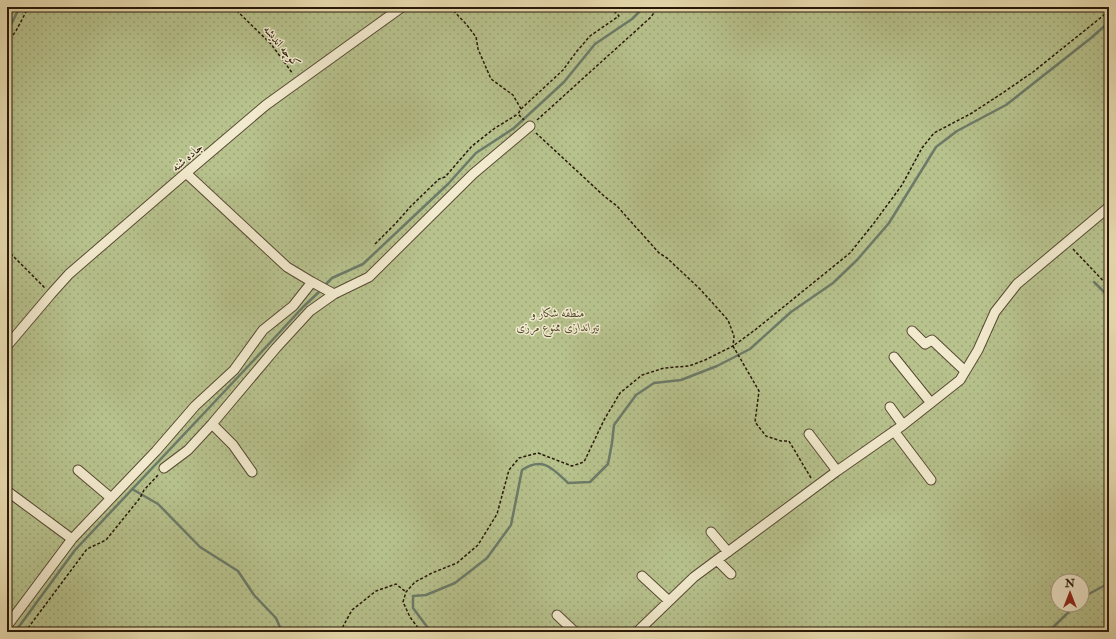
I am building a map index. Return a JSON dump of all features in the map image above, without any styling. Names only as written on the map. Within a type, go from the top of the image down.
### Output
[{"type":"street","name":"جاده شنه","points":[[7,346],[70,274],[186,173],[266,105],[402,7]]},
{"type":"street","points":[[164,468],[188,450],[295,327],[331,292],[369,277],[473,174],[530,126]]},
{"type":"street","points":[[186,173],[287,267],[331,292]]},
{"type":"street","points":[[638,632],[694,577],[838,471],[894,432],[960,380],[978,350],[995,312],[1017,284],[1109,207]]},
{"type":"street","points":[[7,626],[72,539],[156,451],[195,406],[234,370],[264,330],[293,306],[315,283]]},
{"type":"street","points":[[912,331],[924,344],[932,340],[965,371]]},
{"type":"street","points":[[894,357],[931,403]]},
{"type":"street","points":[[890,407],[903,425]]},
{"type":"street","points":[[212,424],[233,445],[252,472]]},
{"type":"street","points":[[894,432],[931,480]]},
{"type":"street","points":[[810,434],[838,471]]},
{"type":"street","points":[[78,470],[111,498]]},
{"type":"street","points":[[7,491],[72,539]]},
{"type":"street","points":[[711,532],[728,552]]},
{"type":"street","points":[[717,560],[731,574]]},
{"type":"street","points":[[642,576],[669,601]]},
{"type":"street","points":[[557,615],[575,632]]},
{"type":"path","points":[[7,43],[30,7]]},
{"type":"path","name":"کوچه اندیشه","points":[[233,7],[271,44],[299,81]]},
{"type":"path","points":[[450,7],[476,37],[478,49],[490,79],[513,95],[521,109]]},
{"type":"path","points":[[375,244],[411,206],[445,176],[472,146],[495,128],[519,115],[521,109],[563,70],[576,51],[590,36],[620,16],[610,7]]},
{"type":"path","points":[[658,7],[651,17],[530,126],[604,196],[617,206],[659,253],[667,258],[700,289],[728,320],[734,336],[733,346],[759,391],[755,422],[766,436],[781,441],[789,441],[816,487]]},
{"type":"path","points":[[421,632],[410,617],[403,602],[406,592],[415,582],[457,563],[478,545],[497,514],[509,470],[519,458],[538,453],[572,466],[584,462],[604,420],[620,393],[642,375],[664,368],[689,366],[705,360],[733,346],[755,330],[850,253],[902,185],[922,148],[934,133],[972,113],[1004,92],[1109,11]]},
{"type":"path","points":[[1066,243],[1109,287]]},
{"type":"path","points":[[7,250],[51,294]]},
{"type":"path","points":[[25,632],[87,548],[106,540],[140,498],[144,490],[164,468]]},
{"type":"path","points":[[340,632],[352,610],[376,591],[396,584],[406,592]]},
{"type":"green space","name":"منطقه شکار و تیراندازی ممنوع مرزی","points":[[7,7],[1109,7],[1109,632],[7,632]]},
{"type":"waterway","points":[[7,32],[20,7]]},
{"type":"waterway","points":[[324,286],[332,278],[363,264],[448,184],[476,153],[514,128],[564,82],[595,44],[632,19],[644,7]]},
{"type":"waterway","points":[[431,632],[413,608],[413,596],[426,595],[455,583],[487,558],[511,525],[522,470],[529,466],[542,464],[552,469],[568,483],[590,482],[608,464],[614,425],[636,395],[654,383],[681,380],[717,366],[750,349],[791,312],[833,283],[857,260],[889,223],[936,147],[957,131],[1006,105],[1109,22]]},
{"type":"waterway","points":[[1094,282],[1109,297]]},
{"type":"waterway","points":[[15,632],[75,550],[303,307],[321,290]]},
{"type":"waterway","points":[[132,489],[158,504],[200,547],[238,571],[254,595],[276,618],[282,632]]},
{"type":"waterway","points":[[1090,593],[1109,583]]},
{"type":"waterway","points":[[1048,632],[1068,613]]}]
